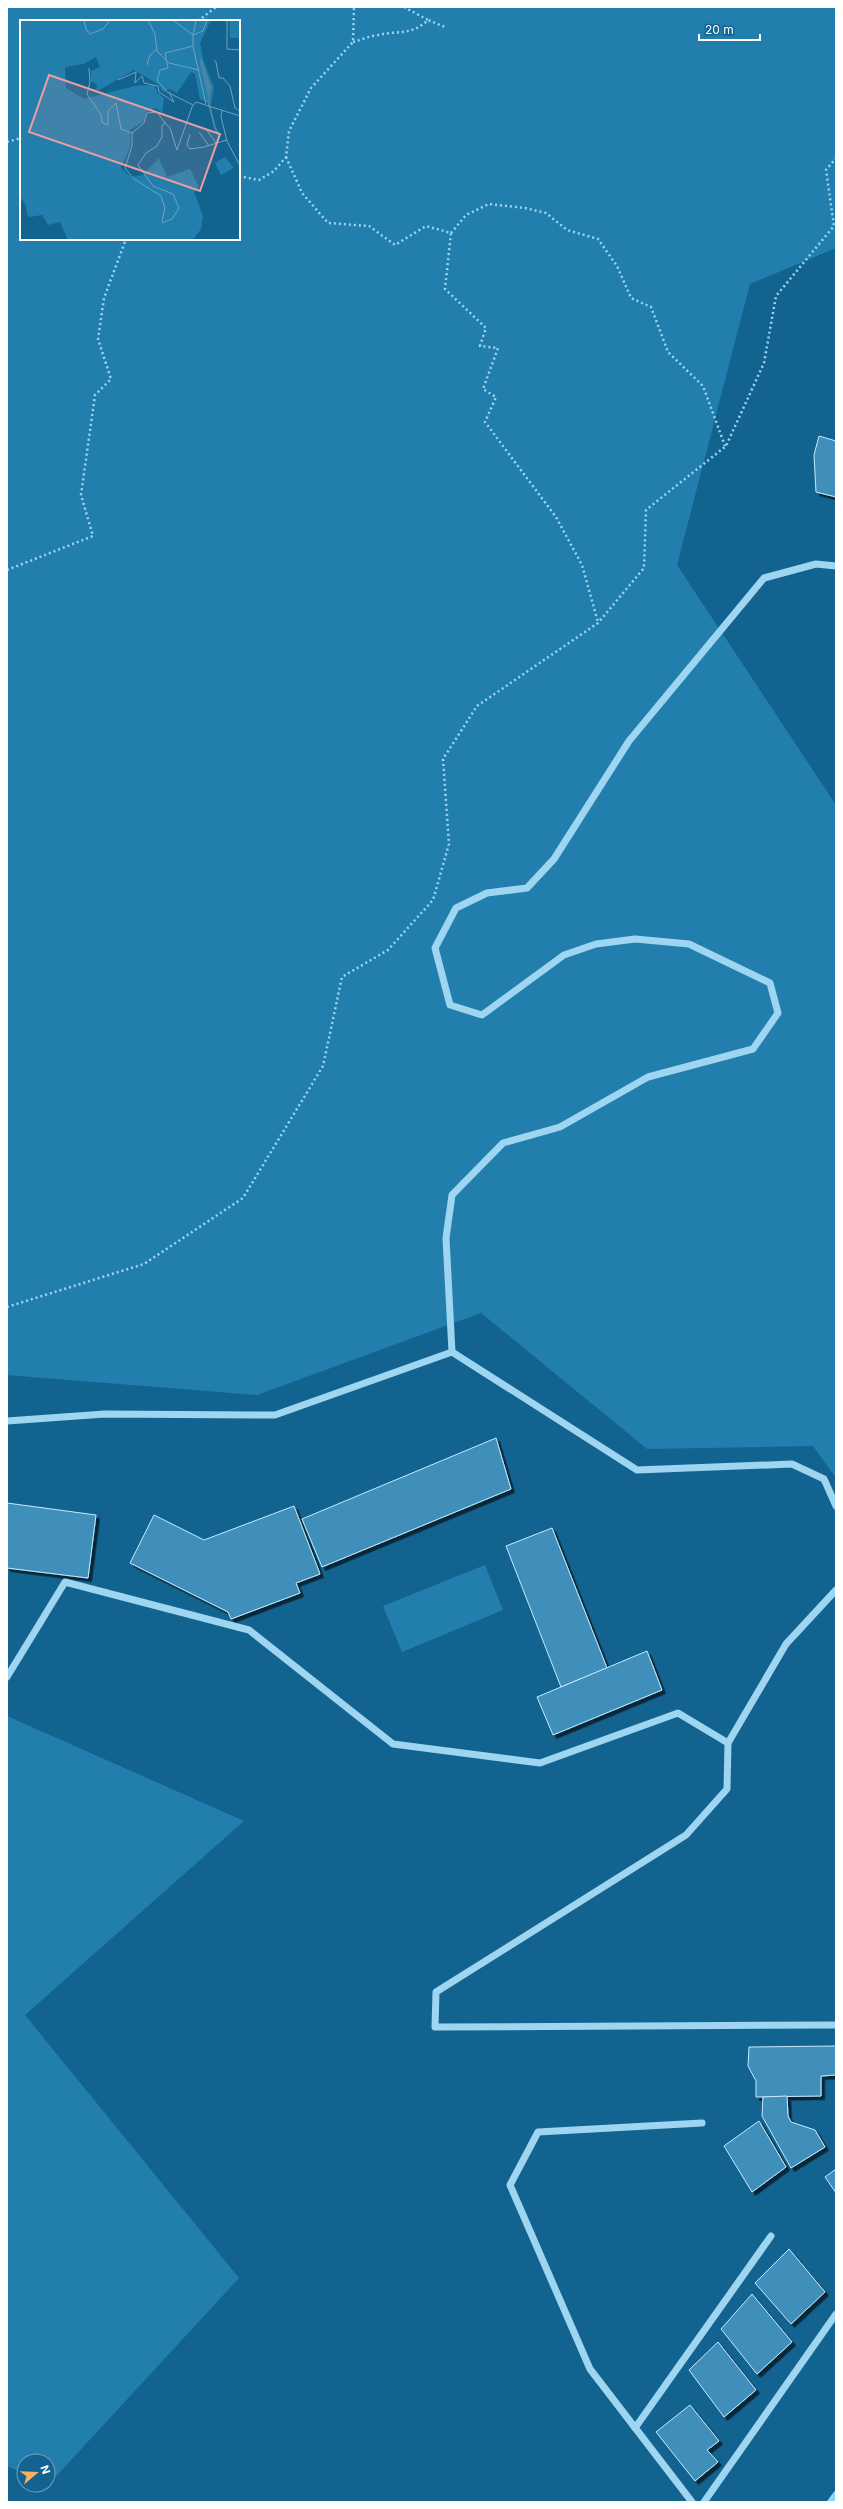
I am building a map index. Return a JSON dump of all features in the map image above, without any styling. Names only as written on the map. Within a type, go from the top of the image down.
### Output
[{"type":"street","points":[[452,1352],[446,1238],[452,1195],[503,1143],[560,1127],[648,1077],[753,1049],[778,1012],[770,983],[689,944],[636,939],[596,944],[564,956],[482,1015],[450,1005],[436,948],[456,908],[487,893],[527,888],[554,859],[629,740],[764,578],[816,564],[836,566]]},
{"type":"street","points":[[7,1421],[105,1414],[275,1415],[452,1352]]},
{"type":"street","points":[[452,1352],[637,1470],[792,1464],[824,1480],[836,1506]]},
{"type":"street","points":[[7,1677],[65,1582],[249,1630],[393,1744],[540,1763],[678,1713],[728,1743]]},
{"type":"street","points":[[836,1590],[786,1644],[728,1743],[727,1789],[686,1835],[436,1992],[435,2027],[836,2025]]},
{"type":"street","points":[[692,2502],[590,2369],[510,2185],[538,2132],[702,2124]]},
{"type":"street","points":[[635,2428],[771,2236]]},
{"type":"street","points":[[704,2502],[836,2314]]},
{"type":"path","points":[[199,20],[216,7]]},
{"type":"path","points":[[353,42],[354,7]]},
{"type":"path","points":[[404,7],[445,28]]},
{"type":"path","points":[[240,176],[259,180],[274,171],[286,157],[290,131],[311,88],[353,42],[378,35],[407,32],[419,28],[428,20]]},
{"type":"path","points":[[7,142],[20,138]]},
{"type":"path","points":[[286,157],[302,193],[328,223],[369,226],[395,245],[426,226],[451,233]]},
{"type":"path","points":[[7,1307],[144,1264],[243,1198],[323,1066],[342,976],[388,950],[433,900],[449,844],[443,759],[477,706],[598,623],[644,568],[646,510],[726,446],[764,363],[776,296],[834,226],[826,170],[836,158]]},
{"type":"path","points":[[598,623],[582,565],[556,517],[485,422],[496,397],[483,389],[498,348],[480,346],[486,328],[445,289],[451,233],[466,215],[489,204],[525,208],[546,213],[567,230],[598,240],[617,266],[631,298],[651,307],[668,352],[703,386],[726,446]]},
{"type":"path","points":[[7,570],[93,536],[81,495],[95,395],[111,379],[98,339],[104,298],[126,240]]},
{"type":"shaded area","points":[[7,7],[836,7],[836,248],[750,284],[677,565],[836,805],[836,1478],[813,1446],[647,1449],[481,1313],[257,1395],[7,1375]]},
{"type":"shaded area","points":[[485,1565],[503,1610],[402,1652],[383,1606]]},
{"type":"shaded area","points":[[7,1716],[244,1821],[25,2015],[239,2278],[56,2476],[56,2453],[16,2453],[16,2470],[7,2466]]},
{"type":"building","points":[[819,436],[836,441],[836,497],[816,492],[814,455]]},
{"type":"building","points":[[496,1438],[511,1489],[322,1567],[302,1519]]},
{"type":"building","points":[[7,1503],[96,1515],[88,1578],[7,1568]]},
{"type":"building","points":[[294,1506],[320,1574],[296,1583],[300,1593],[231,1619],[228,1612],[130,1563],[154,1515],[204,1540]]},
{"type":"building","points":[[552,1528],[607,1668],[561,1687],[506,1546]]},
{"type":"building","points":[[647,1651],[662,1690],[553,1735],[537,1697]]},
{"type":"building","points":[[836,2046],[836,2075],[821,2076],[821,2096],[756,2097],[756,2081],[748,2066],[749,2047]]},
{"type":"building","points":[[787,2096],[788,2116],[791,2122],[815,2130],[825,2147],[791,2168],[762,2116],[763,2097]]},
{"type":"building","points":[[759,2121],[786,2167],[752,2192],[724,2146]]},
{"type":"building","points":[[836,2169],[836,2193],[825,2177]]},
{"type":"building","points":[[789,2249],[825,2292],[791,2324],[755,2283]]},
{"type":"building","points":[[752,2294],[792,2342],[757,2374],[721,2329]]},
{"type":"building","points":[[718,2342],[756,2390],[724,2417],[689,2370]]},
{"type":"building","points":[[690,2405],[719,2441],[707,2450],[718,2462],[695,2481],[656,2432]]},
{"type":"waterway","points":[[830,2502],[836,2494]]}]
